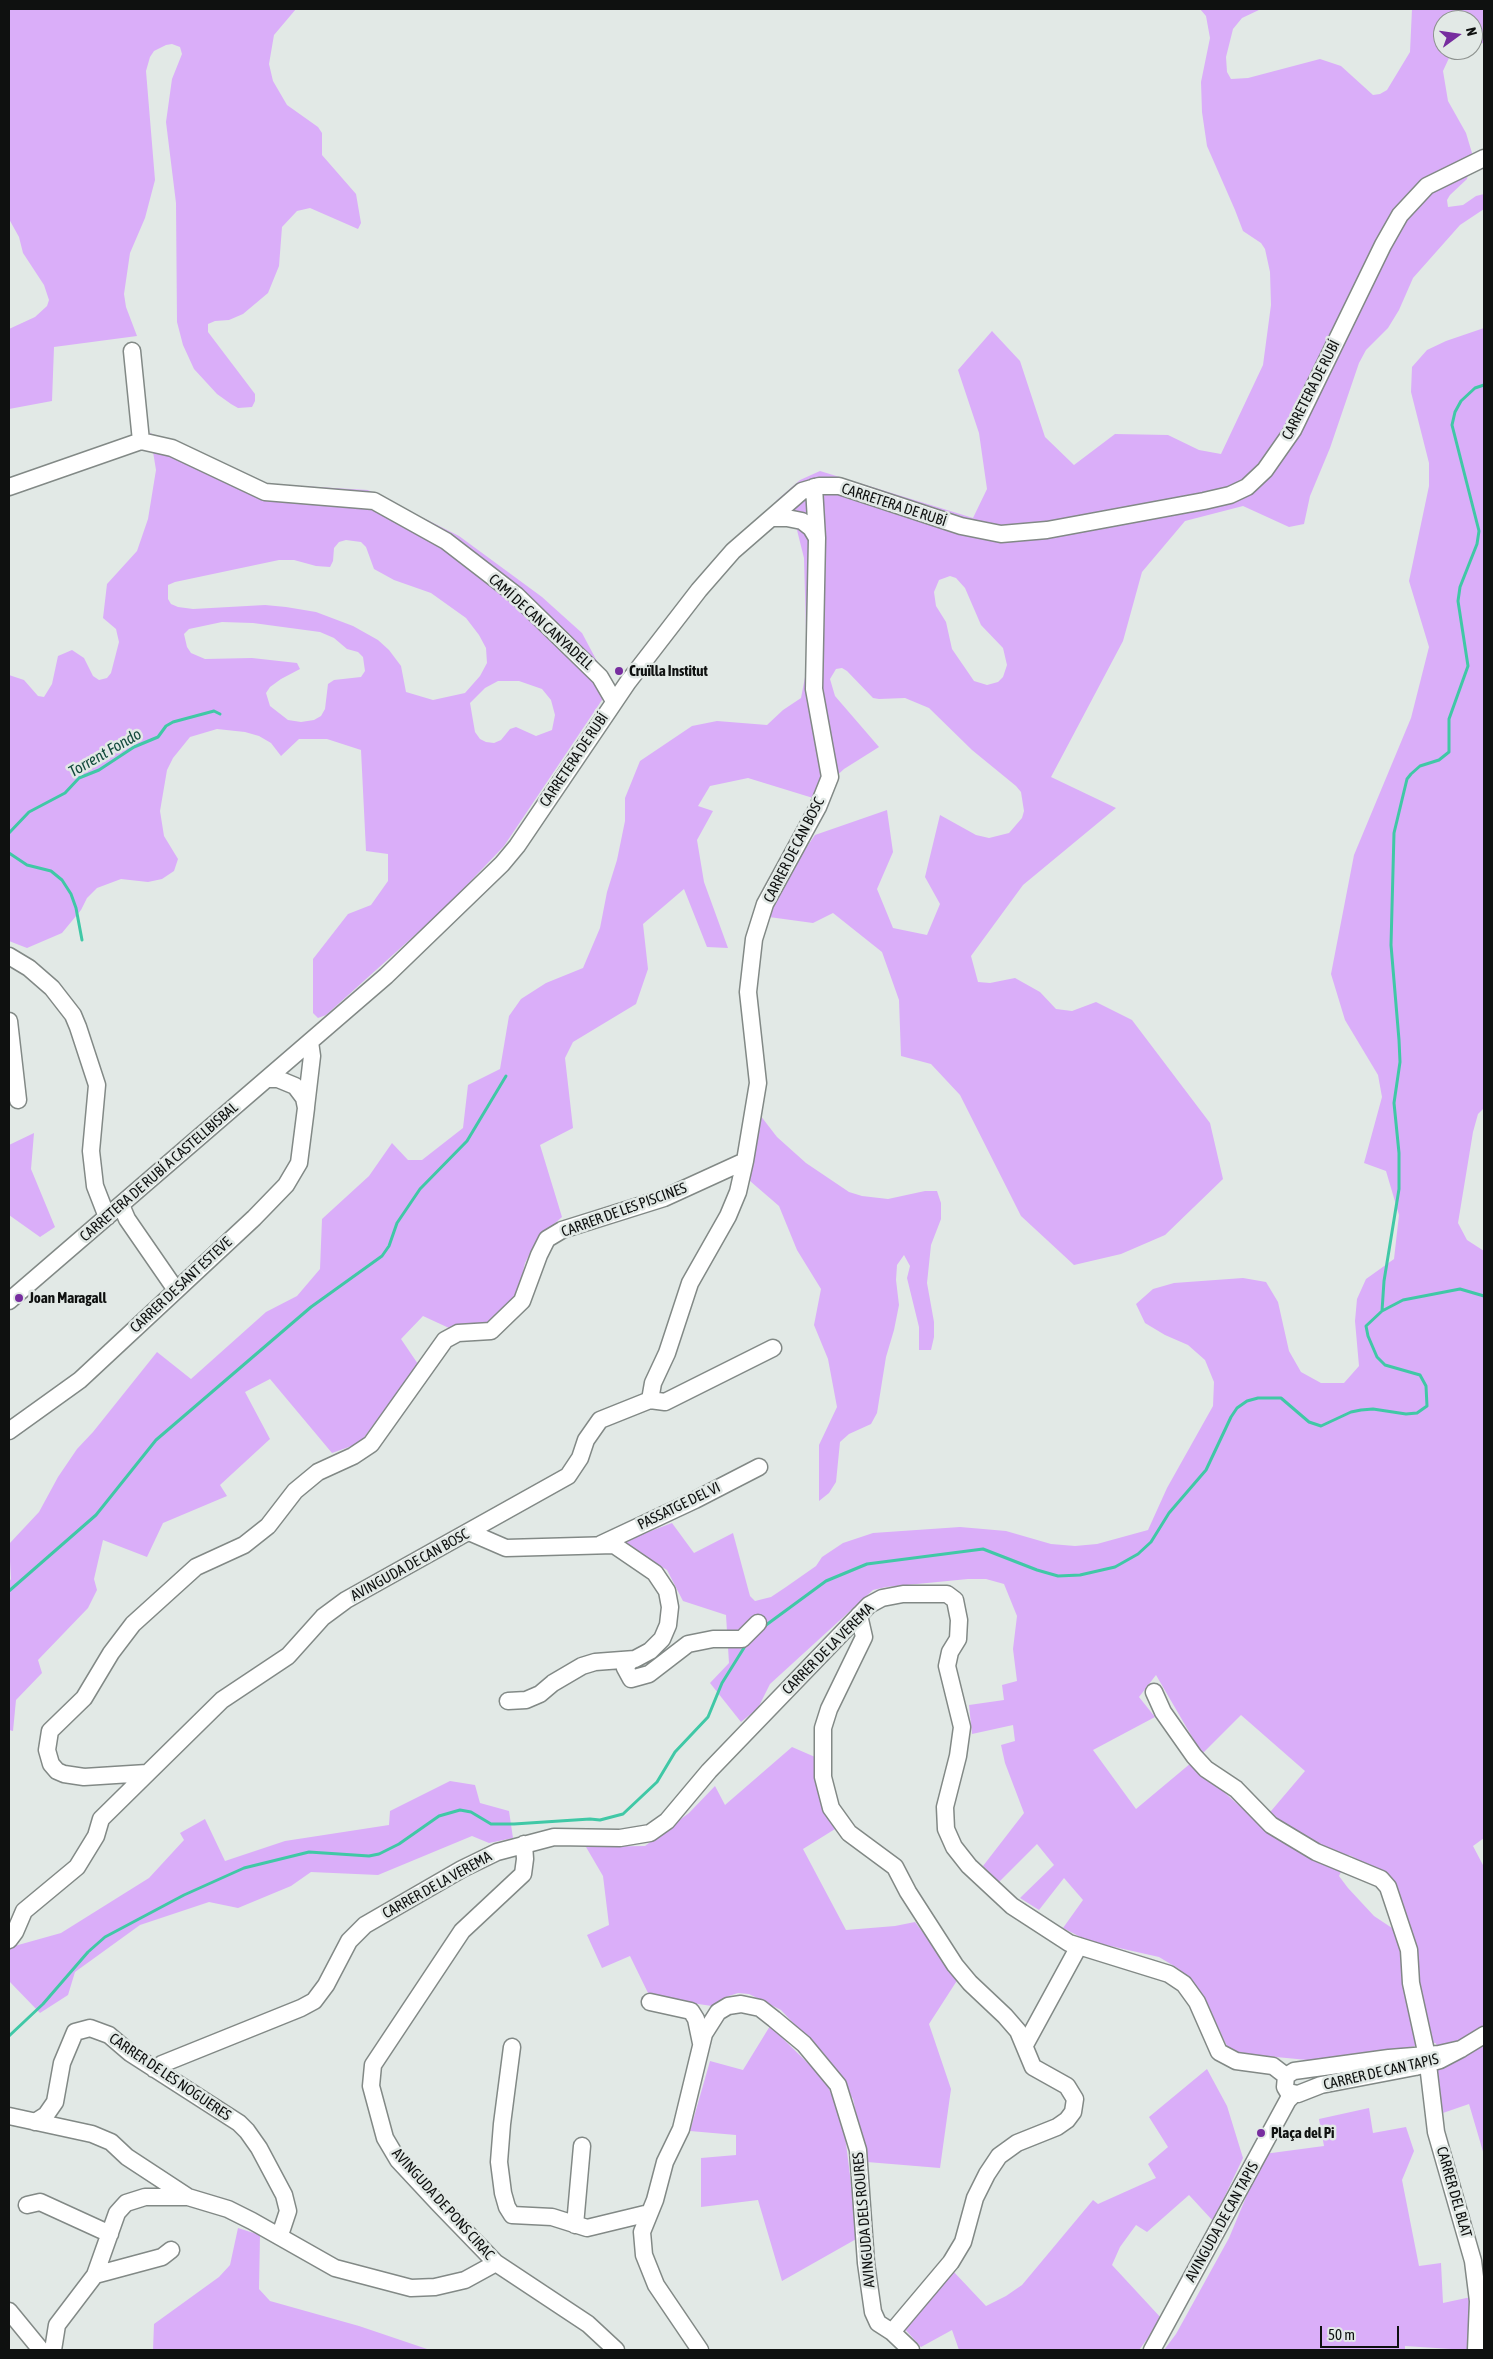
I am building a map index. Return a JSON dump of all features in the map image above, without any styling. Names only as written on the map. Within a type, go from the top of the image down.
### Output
[{"type":"street","name":"CARRETERA DE RUBÍ","points":[[301,1050],[386,976],[502,864],[517,846],[628,682],[733,550],[771,518],[805,505],[839,486],[961,526],[1001,534],[1047,530],[1204,501],[1230,494],[1246,487],[1266,470],[1294,430],[1383,245],[1400,215],[1427,186],[1484,158]]},
{"type":"street","points":[[9,487],[141,441],[132,351]]},
{"type":"street","name":"CAMÍ DE CAN CANYADELL","points":[[141,441],[172,448],[265,492],[374,500],[446,541],[516,595],[600,676]]},
{"type":"street","name":"CARRER DE CAN BOSC","points":[[745,1162],[758,1082],[748,992],[754,939],[765,904],[818,808],[830,777],[814,689],[817,538],[811,528],[805,505]]},
{"type":"street","points":[[600,676],[611,682],[628,682]]},
{"type":"street","points":[[600,676],[614,701]]},
{"type":"street","points":[[9,956],[29,968],[52,988],[73,1016],[78,1027],[97,1085],[91,1151],[95,1186],[107,1217]]},
{"type":"street","points":[[9,1021],[18,1100]]},
{"type":"street","points":[[298,1091],[295,1066],[301,1050]]},
{"type":"street","name":"CARRER DE SANT ESTEVE","points":[[9,1431],[80,1380],[254,1218],[286,1185],[299,1163],[312,1056],[301,1050]]},
{"type":"street","name":"CARRETERA DE RUBÍ A CASTELLBISBAL","points":[[9,1301],[301,1050]]},
{"type":"street","points":[[267,1079],[278,1079],[295,1086],[304,1098],[306,1108]]},
{"type":"street","points":[[650,1400],[653,1383],[667,1353],[690,1283],[728,1216],[738,1192],[745,1162]]},
{"type":"street","name":"CARRER DE LES PISCINES","points":[[146,1774],[84,1777],[64,1774],[56,1771],[51,1764],[47,1750],[50,1731],[84,1698],[111,1653],[133,1624],[196,1566],[244,1545],[268,1526],[295,1491],[318,1472],[353,1456],[371,1444],[445,1340],[458,1333],[491,1331],[522,1300],[547,1239],[562,1230],[664,1198],[745,1162]]},
{"type":"street","points":[[121,1205],[127,1219],[176,1290]]},
{"type":"street","name":"AVINGUDA DE CAN BOSC","points":[[9,1940],[15,1932],[24,1911],[77,1868],[96,1836],[101,1819],[222,1700],[288,1656],[323,1617],[339,1606],[568,1476],[580,1458],[586,1440],[600,1420],[650,1400],[666,1402],[773,1348]]},
{"type":"street","name":"PASSATGE DEL VI","points":[[599,1545],[695,1500],[758,1467]]},
{"type":"street","points":[[469,1532],[506,1548],[614,1545],[655,1572],[667,1591],[670,1608],[668,1625],[662,1639],[650,1651],[632,1660],[625,1668],[631,1679],[649,1674],[688,1644],[713,1639],[742,1639],[758,1623]]},
{"type":"street","name":"CARRER DE LA VEREMA","points":[[154,2069],[309,2003],[322,1992],[350,1941],[364,1925],[462,1869],[497,1852],[554,1837],[620,1838],[650,1833],[667,1821],[709,1770],[869,1605],[882,1598],[903,1594],[947,1594],[955,1600],[959,1620],[958,1639],[950,1652],[947,1666],[962,1727],[958,1756],[945,1807],[946,1829],[954,1846],[969,1866],[1012,1906],[1069,1943],[1169,1974],[1184,1984],[1196,2002],[1219,2052],[1236,2060],[1273,2066],[1292,2074]]},
{"type":"street","points":[[859,1615],[864,1637],[829,1709],[823,1728],[822,1759],[827,1799],[836,1817],[848,1833],[895,1867],[908,1892],[956,1965],[981,1994],[1013,2024],[1025,2045],[1033,2067],[1070,2088],[1075,2099],[1073,2112],[1057,2127],[1024,2139],[1000,2156],[987,2174],[975,2198],[965,2236],[955,2256],[892,2332]]},
{"type":"street","points":[[508,1701],[526,1700],[540,1694],[553,1683],[582,1666],[595,1662],[632,1660]]},
{"type":"street","name":"CARRER DEL BLAT","points":[[1154,1692],[1163,1712],[1194,1756],[1206,1769],[1236,1789],[1271,1825],[1303,1846],[1385,1882],[1409,1950],[1411,1983],[1427,2060],[1436,2132],[1457,2199],[1476,2276],[1478,2301],[1476,2350]]},
{"type":"street","name":"AVINGUDA DE PONS CIRAC","points":[[524,1844],[525,1859],[522,1874],[462,1932],[373,2065],[371,2086],[385,2138],[398,2160],[496,2263],[588,2324],[616,2350]]},
{"type":"street","points":[[1025,2045],[1079,1946]]},
{"type":"street","name":"AVINGUDA DELS ROURES","points":[[650,2002],[691,2011],[696,2019],[700,2042]]},
{"type":"street","name":"AVINGUDA DELS ROURES","points":[[700,2350],[656,2285],[644,2255],[642,2232],[665,2162],[680,2129],[700,2042],[711,2020],[722,2009],[741,2004],[754,2006],[766,2013],[804,2044],[838,2085],[858,2150],[866,2263],[873,2312],[878,2323],[892,2332],[911,2350]]},
{"type":"street","name":"CARRER DE LES NOGUERES","points":[[35,2122],[46,2115],[55,2102],[62,2063],[75,2032],[90,2028],[108,2035],[154,2069],[239,2123],[247,2132],[259,2148],[284,2195],[288,2212],[280,2235]]},
{"type":"street","name":"CARRER DE CAN TAPIS","points":[[1299,2093],[1321,2085],[1427,2060],[1461,2049],[1484,2035]]},
{"type":"street","points":[[512,2047],[502,2124],[500,2162],[507,2207],[512,2215],[552,2217],[575,2226],[588,2228],[649,2213]]},
{"type":"street","points":[[1299,2093],[1285,2087],[1292,2074],[1389,2058],[1427,2060]]},
{"type":"street","name":"AVINGUDA DE CAN TAPIS","points":[[1152,2350],[1288,2100],[1299,2093]]},
{"type":"street","points":[[9,2116],[92,2134],[111,2142],[128,2157],[188,2196],[228,2209],[280,2235],[335,2268],[411,2288],[435,2287],[465,2280],[496,2263]]},
{"type":"street","points":[[575,2226],[582,2146]]},
{"type":"street","points":[[53,2350],[57,2325],[95,2275],[117,2213],[126,2203],[145,2197],[188,2196]]},
{"type":"street","points":[[27,2205],[40,2202],[110,2234]]},
{"type":"street","points":[[95,2275],[162,2257],[171,2250]]},
{"type":"street","points":[[9,2311],[41,2350]]},
{"type":"shaded area","points":[[9,9],[296,9],[274,35],[269,64],[273,81],[287,105],[318,127],[322,133],[322,155],[356,194],[361,223],[358,229],[310,208],[297,211],[282,227],[279,266],[268,293],[243,314],[229,320],[215,321],[208,324],[208,332],[255,394],[255,401],[252,407],[238,408],[231,404],[217,394],[194,369],[183,345],[177,322],[176,203],[166,122],[172,79],[182,54],[180,47],[172,44],[154,51],[146,71],[155,180],[145,218],[130,253],[124,294],[126,307],[137,336],[54,347],[52,401],[9,409],[9,329],[35,317],[47,306],[49,300],[44,285],[23,253],[19,237],[9,219]]},
{"type":"shaded area","points":[[1200,9],[1261,9],[1242,18],[1233,29],[1226,57],[1227,72],[1231,79],[1248,78],[1320,59],[1341,66],[1373,95],[1387,90],[1410,52],[1412,9],[1484,9],[1483,43],[1483,10],[1433,10],[1433,60],[1448,60],[1443,71],[1448,101],[1466,133],[1472,153],[1467,179],[1450,195],[1447,200],[1448,207],[1463,205],[1476,196],[1484,194],[1484,209],[1460,225],[1413,278],[1399,310],[1388,328],[1366,350],[1359,363],[1330,448],[1310,496],[1304,524],[1289,527],[1243,506],[1185,521],[1142,572],[1123,641],[1051,777],[1116,808],[1023,885],[971,956],[978,982],[990,983],[1015,978],[1040,992],[1056,1009],[1072,1011],[1096,1002],[1132,1020],[1210,1123],[1223,1179],[1165,1235],[1121,1254],[1074,1265],[1021,1216],[960,1095],[931,1064],[901,1056],[899,1000],[882,952],[833,913],[813,923],[769,917],[790,871],[815,835],[887,810],[893,852],[877,889],[893,928],[927,935],[940,904],[925,877],[940,815],[976,835],[989,838],[1009,833],[1022,818],[1024,811],[1021,792],[1016,786],[972,750],[929,708],[905,698],[873,698],[847,671],[842,668],[836,669],[830,679],[835,696],[879,747],[844,769],[813,798],[748,778],[710,786],[698,806],[713,811],[697,840],[704,882],[728,948],[707,947],[684,889],[643,924],[648,969],[636,1004],[573,1042],[565,1058],[573,1128],[540,1145],[562,1217],[538,1238],[525,1263],[518,1293],[485,1324],[449,1328],[423,1316],[401,1339],[418,1364],[360,1443],[332,1453],[270,1379],[245,1392],[270,1439],[220,1485],[227,1496],[163,1523],[147,1557],[103,1540],[94,1579],[97,1590],[88,1608],[38,1660],[42,1673],[16,1700],[13,1731],[9,1730],[9,1582],[11,1579],[9,1544],[39,1512],[58,1477],[77,1449],[93,1432],[157,1352],[191,1379],[266,1312],[297,1296],[320,1269],[322,1219],[369,1176],[392,1143],[408,1160],[422,1160],[463,1128],[468,1085],[500,1069],[509,1016],[521,999],[546,983],[583,968],[600,928],[625,821],[625,798],[640,761],[692,726],[717,721],[767,725],[783,710],[801,698],[807,667],[804,558],[795,522],[776,501],[800,480],[820,471],[973,518],[987,489],[979,433],[958,370],[992,331],[1020,361],[1045,437],[1074,465],[1115,434],[1168,435],[1199,450],[1221,454],[1263,365],[1271,305],[1270,272],[1265,249],[1261,243],[1243,231],[1207,146],[1202,112],[1201,82],[1210,38],[1206,16]],"holes":[[[950,576],[956,578],[965,588],[981,625],[1003,648],[1007,665],[1003,677],[998,682],[987,685],[974,681],[952,649],[946,622],[936,606],[934,592],[939,580]]]},
{"type":"shaded area","points":[[1484,328],[1484,1108],[1478,1114],[1473,1132],[1458,1223],[1467,1240],[1484,1251],[1484,1838],[1473,1846],[1484,1867],[1484,2155],[1469,2104],[1440,2114],[1436,2043],[1318,2061],[1234,2053],[1228,2048],[1204,1996],[1179,1969],[1159,1957],[1088,1941],[1063,1928],[1083,1900],[1064,1878],[1039,1910],[1020,1898],[1054,1865],[1037,1844],[999,1882],[983,1866],[1024,1813],[1005,1763],[1001,1745],[1015,1741],[1013,1725],[972,1734],[969,1705],[1004,1700],[1002,1685],[1017,1681],[1013,1649],[1017,1616],[1004,1584],[986,1579],[968,1579],[873,1590],[770,1684],[758,1708],[741,1722],[710,1683],[729,1663],[726,1615],[683,1601],[667,1570],[622,1542],[672,1523],[694,1553],[733,1533],[750,1596],[755,1601],[771,1597],[816,1566],[822,1557],[843,1543],[873,1533],[960,1527],[1006,1531],[1051,1544],[1075,1546],[1097,1544],[1148,1530],[1167,1488],[1213,1406],[1214,1382],[1205,1360],[1188,1345],[1165,1335],[1145,1323],[1136,1304],[1153,1289],[1174,1283],[1243,1278],[1266,1282],[1278,1302],[1289,1351],[1301,1372],[1321,1383],[1344,1383],[1359,1366],[1355,1321],[1357,1299],[1366,1279],[1394,1259],[1399,1215],[1386,1171],[1364,1163],[1382,1097],[1378,1075],[1345,1020],[1331,974],[1354,855],[1411,718],[1429,647],[1409,581],[1429,486],[1429,463],[1411,392],[1412,367],[1427,350],[1446,341]],"holes":[[[1156,1675],[1202,1754],[1241,1715],[1305,1771],[1260,1824],[1191,1763],[1136,1809],[1093,1750],[1155,1717],[1139,1697]],[[1349,1855],[1390,1876],[1406,1924],[1392,1928],[1374,1916],[1348,1888],[1339,1876]]]},
{"type":"shaded area","points":[[150,433],[267,484],[368,490],[459,536],[542,597],[582,633],[599,665],[604,697],[504,846],[445,908],[326,1015],[318,1018],[313,1013],[313,959],[348,914],[371,905],[388,881],[388,854],[366,851],[361,750],[327,739],[299,739],[281,756],[271,743],[259,736],[245,732],[217,729],[190,737],[173,758],[167,770],[160,811],[164,836],[178,859],[174,871],[162,879],[148,882],[121,879],[97,888],[87,898],[81,910],[62,933],[27,948],[9,941],[9,675],[24,680],[38,696],[44,697],[52,684],[58,656],[72,650],[84,658],[93,676],[99,680],[107,678],[111,673],[119,642],[116,629],[103,618],[107,584],[137,551],[148,519],[156,470]],"holes":[[[346,540],[361,542],[366,547],[374,569],[394,580],[431,593],[466,618],[486,648],[487,663],[480,676],[465,693],[433,700],[406,692],[401,666],[389,650],[378,640],[353,626],[316,612],[265,605],[193,609],[178,607],[171,604],[168,599],[168,585],[175,582],[279,560],[294,560],[316,566],[330,567],[333,561],[334,548],[339,542]],[[222,622],[253,623],[320,632],[334,638],[347,649],[358,652],[363,657],[365,671],[361,677],[334,680],[328,684],[325,709],[321,716],[314,720],[301,722],[288,720],[270,706],[266,693],[270,687],[281,679],[300,669],[297,663],[252,658],[205,659],[191,653],[187,647],[184,634],[189,629]],[[498,681],[519,681],[542,689],[551,700],[555,715],[552,730],[536,736],[516,727],[510,729],[501,740],[494,743],[480,739],[475,732],[470,703],[485,688]]]},
{"type":"shaded area","points":[[760,1115],[777,1137],[806,1163],[849,1192],[862,1196],[888,1199],[925,1191],[937,1191],[941,1203],[941,1219],[931,1245],[927,1283],[934,1322],[934,1337],[931,1350],[919,1350],[919,1327],[907,1278],[910,1266],[904,1255],[897,1265],[896,1280],[899,1305],[886,1357],[877,1413],[871,1424],[849,1434],[840,1442],[836,1482],[829,1493],[819,1501],[819,1445],[837,1407],[828,1359],[814,1325],[821,1289],[797,1250],[779,1206],[750,1181]]},
{"type":"shaded area","points":[[34,1133],[31,1169],[55,1227],[40,1237],[9,1215],[9,1145]]},
{"type":"shaded area","points":[[792,1747],[815,1757],[829,1819],[835,1829],[803,1849],[846,1930],[895,1926],[915,1922],[958,1979],[929,2024],[951,2089],[940,2168],[867,2162],[853,2099],[827,2059],[781,2010],[749,1994],[738,1993],[726,1997],[712,2006],[650,1997],[630,1956],[602,1968],[587,1935],[609,1925],[603,1876],[586,1847],[645,1846],[689,1813],[715,1786],[725,1805]]},
{"type":"shaded area","points":[[450,1781],[475,1785],[480,1803],[509,1811],[513,1838],[489,1843],[472,1836],[378,1875],[311,1872],[291,1886],[238,1908],[209,1902],[140,1925],[75,1972],[68,1995],[40,2013],[9,1981],[9,1949],[11,1947],[61,1933],[149,1878],[184,1840],[180,1833],[205,1819],[225,1861],[285,1841],[389,1825],[390,1811]]},
{"type":"shaded area","points":[[770,2026],[825,2080],[843,2120],[858,2238],[782,2281],[758,2200],[701,2207],[701,2158],[736,2155],[736,2135],[690,2131],[710,2061],[743,2070]]},
{"type":"shaded area","points":[[1207,2069],[1227,2106],[1243,2158],[1213,2221],[1189,2195],[1147,2232],[1136,2225],[1120,2247],[1112,2265],[1162,2319],[1139,2350],[959,2350],[952,2330],[921,2347],[902,2326],[953,2271],[986,2306],[1022,2285],[1093,2200],[1098,2204],[1156,2178],[1148,2164],[1168,2147],[1149,2117]]},
{"type":"shaded area","points":[[1369,2108],[1373,2133],[1406,2127],[1414,2151],[1402,2180],[1419,2266],[1441,2263],[1443,2303],[1471,2297],[1467,2350],[1405,2346],[1405,2350],[1164,2350],[1176,2334],[1229,2238],[1264,2154],[1324,2146],[1319,2119]]},
{"type":"shaded area","points":[[238,2228],[260,2235],[259,2289],[270,2301],[359,2326],[430,2350],[153,2350],[154,2324],[219,2277],[230,2265]]},
{"type":"waterway","points":[[1382,1311],[1384,1281],[1399,1189],[1399,1153],[1394,1103],[1400,1062],[1391,945],[1394,833],[1407,779],[1420,766],[1439,760],[1449,752],[1449,719],[1468,666],[1458,601],[1460,587],[1477,544],[1479,531],[1452,425],[1455,412],[1461,401],[1475,388],[1484,385]]},
{"type":"waterway","name":"Torrent Fondo","points":[[9,833],[29,812],[65,793],[79,778],[99,770],[134,747],[158,737],[166,726],[173,722],[214,711],[220,714]]},
{"type":"waterway","points":[[9,853],[27,865],[51,871],[62,880],[71,894],[76,908],[82,940]]},
{"type":"waterway","points":[[9,1591],[96,1515],[156,1440],[311,1307],[382,1256],[389,1246],[397,1223],[420,1189],[467,1141],[506,1076]]},
{"type":"waterway","points":[[762,1628],[826,1581],[867,1564],[983,1549],[1058,1576],[1080,1575],[1115,1567],[1138,1554],[1151,1542],[1169,1513],[1206,1470],[1237,1408],[1247,1401],[1258,1398],[1281,1398],[1309,1422],[1321,1426],[1351,1412],[1361,1410],[1373,1409],[1406,1414],[1417,1413],[1427,1406],[1426,1386],[1420,1375],[1385,1365],[1377,1357],[1366,1326],[1382,1311],[1403,1300],[1460,1289],[1484,1296]]},
{"type":"waterway","points":[[9,2036],[43,2004],[88,1952],[105,1937],[184,1895],[244,1868],[309,1852],[369,1856],[379,1854],[399,1844],[439,1816],[460,1810],[471,1812],[491,1824],[600,1820],[623,1814],[657,1782],[675,1752],[708,1717],[722,1683],[747,1643]]},
{"type":"place","name":"Cruïlla Institut","points":[[619,671]]},
{"type":"place","name":"Joan Maragall","points":[[19,1298]]},
{"type":"place","name":"Plaça del Pi","points":[[1261,2133]]}]
